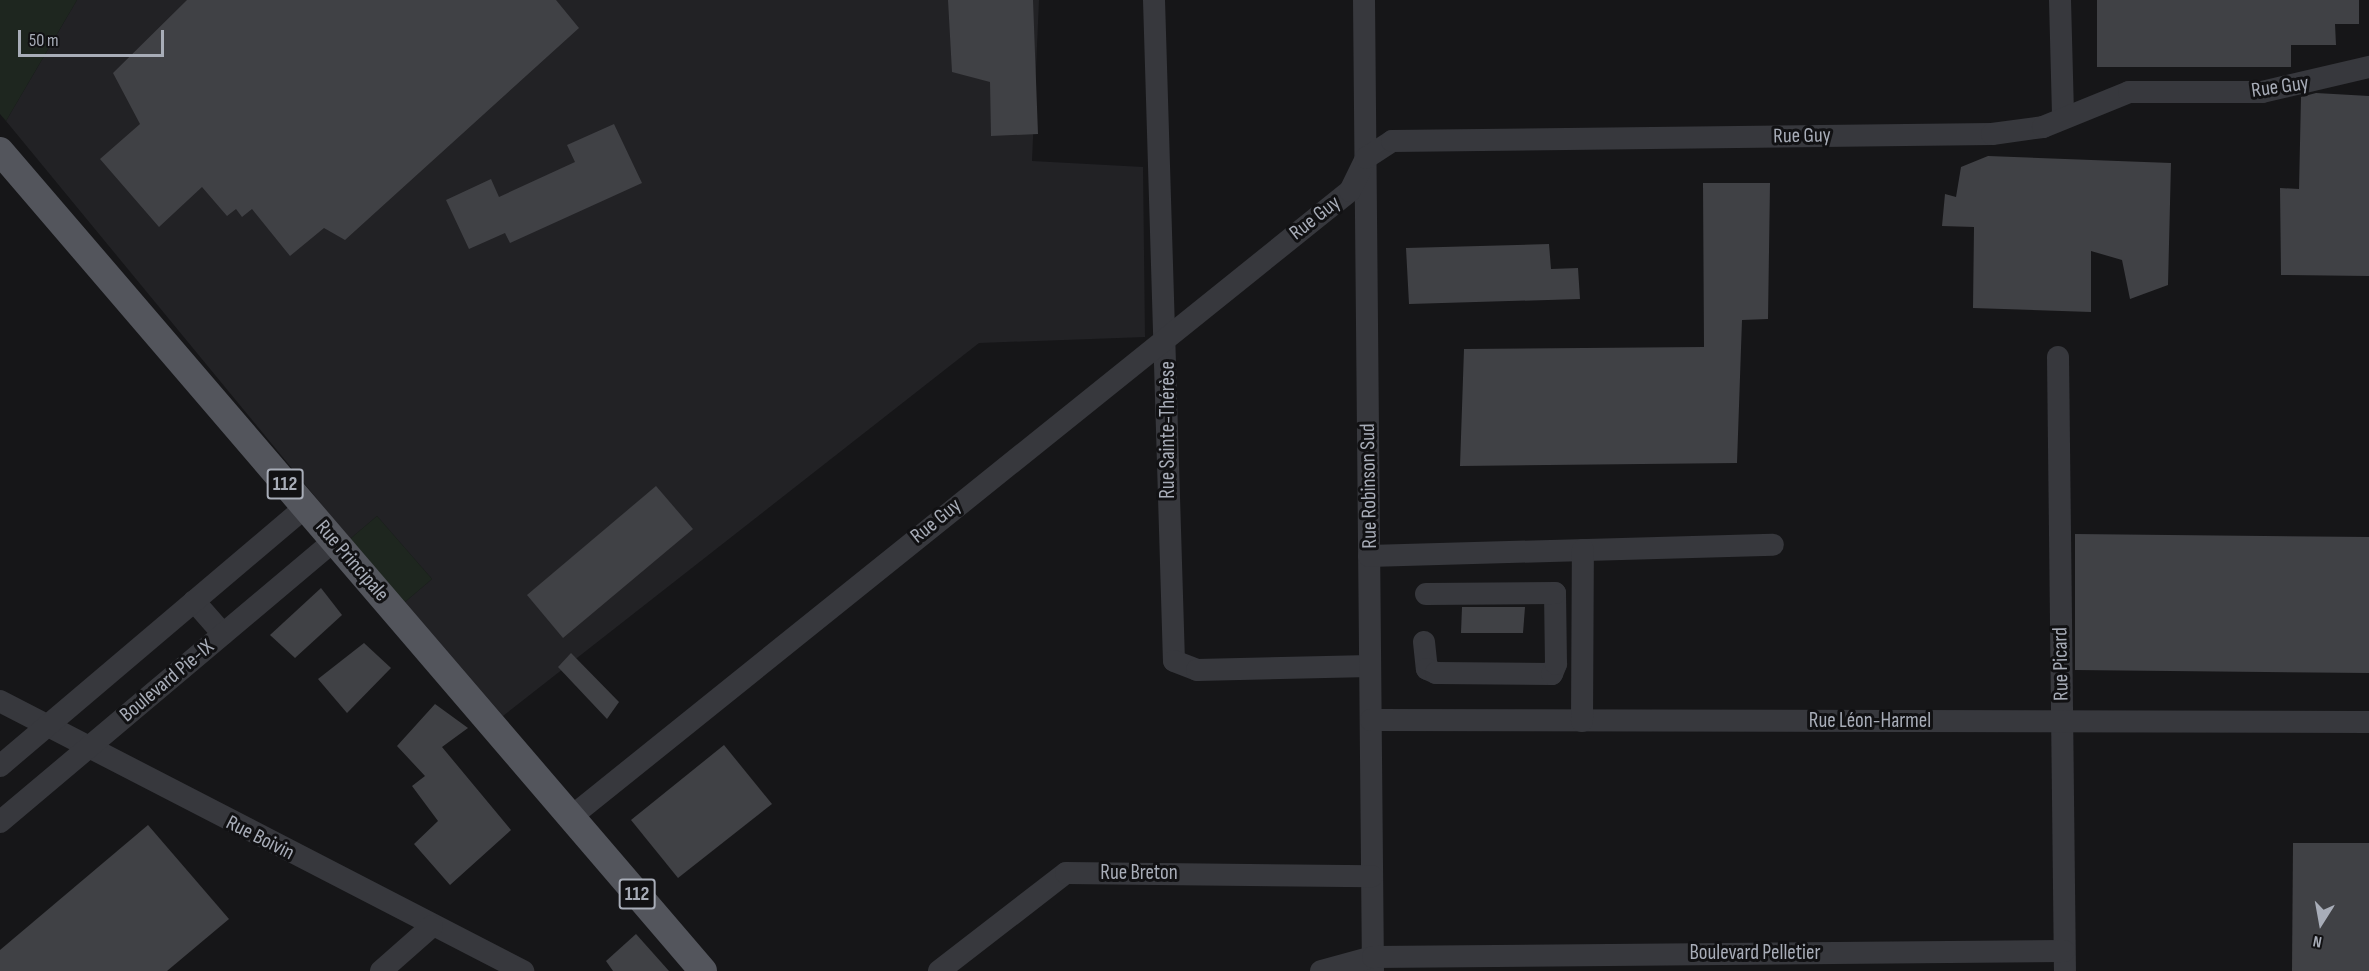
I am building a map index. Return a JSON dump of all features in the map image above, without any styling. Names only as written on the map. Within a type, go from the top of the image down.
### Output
[{"type":"main road","name":"Rue Principale","points":[[0,151],[703,971]]},
{"type":"street","name":"Rue Sainte-Thérèse","points":[[1154,0],[1168,334],[1174,661],[1197,670],[1370,666]]},
{"type":"street","name":"Rue Robinson Sud","points":[[1364,0],[1373,964]]},
{"type":"street","points":[[2060,0],[2063,116]]},
{"type":"street","name":"Rue Guy","points":[[571,817],[1168,334],[1350,191],[1366,158],[1392,141],[1992,134],[2043,127],[2063,116],[2129,92],[2262,92],[2369,67]]},
{"type":"street","name":"Rue Picard","points":[[2058,357],[2065,961]]},
{"type":"street","name":"Boulevard Pie-IX","points":[[0,766],[305,507]]},
{"type":"street","name":"Boulevard Pie-IX","points":[[0,822],[334,541]]},
{"type":"street","points":[[1369,556],[1773,545]]},
{"type":"street","points":[[1582,721],[1583,550]]},
{"type":"street","points":[[1425,642],[1427,669],[1436,673],[1552,674],[1556,664],[1555,593],[1426,594]]},
{"type":"street","points":[[194,601],[223,634]]},
{"type":"street","name":"Rue Boivin","points":[[0,701],[522,971]]},
{"type":"street","name":"Rue Léon-Harmel","points":[[1371,720],[2369,722]]},
{"type":"street","name":"Rue Breton","points":[[939,971],[1066,873],[1372,876]]},
{"type":"street","points":[[381,971],[432,926]]},
{"type":"street","name":"Boulevard Pelletier","points":[[1321,971],[1373,964],[2065,961]]},
{"type":"shaded area","points":[[0,0],[77,0],[6,121],[0,114]]},
{"type":"shaded area","points":[[77,0],[1039,0],[1032,161],[1143,167],[1145,337],[979,343],[503,716],[405,602],[432,579],[377,516],[350,539],[6,121]]},
{"type":"shaded area","points":[[377,516],[432,579],[405,602],[350,539]]},
{"type":"building","points":[[187,0],[556,0],[579,28],[345,240],[324,228],[290,256],[252,209],[242,217],[236,209],[227,216],[202,187],[159,227],[100,159],[140,124],[113,73]]},
{"type":"building","points":[[948,0],[1033,0],[1038,134],[991,136],[990,82],[952,72]]},
{"type":"building","points":[[2097,0],[2359,0],[2359,24],[2335,24],[2336,45],[2291,45],[2291,67],[2097,67]]},
{"type":"building","points":[[2316,93],[2369,96],[2369,276],[2281,275],[2280,188],[2299,189],[2301,97]]},
{"type":"building","points":[[614,124],[642,183],[510,243],[505,233],[469,249],[446,200],[491,179],[499,197],[575,162],[567,145]]},
{"type":"building","points":[[1988,156],[2171,163],[2168,285],[2130,299],[2122,260],[2091,251],[2091,312],[1973,308],[1974,227],[1942,226],[1945,194],[1956,197],[1961,167]]},
{"type":"building","points":[[1703,183],[1770,183],[1768,319],[1742,320],[1737,463],[1460,466],[1464,349],[1704,347]]},
{"type":"building","points":[[1549,244],[1551,269],[1578,268],[1580,299],[1409,304],[1406,248]]},
{"type":"building","points":[[656,486],[693,529],[563,638],[527,595]]},
{"type":"building","points":[[2075,534],[2369,537],[2369,673],[2075,670]]},
{"type":"building","points":[[321,588],[342,615],[295,658],[270,635]]},
{"type":"building","points":[[1462,607],[1525,607],[1523,633],[1461,633]]},
{"type":"building","points":[[364,643],[391,668],[347,713],[318,679]]},
{"type":"building","points":[[571,653],[619,702],[607,719],[558,667]]},
{"type":"building","points":[[435,704],[468,728],[442,747],[511,830],[450,885],[414,844],[438,821],[412,786],[425,776],[397,746]]},
{"type":"building","points":[[724,745],[772,804],[678,878],[631,820]]},
{"type":"building","points":[[148,825],[229,919],[167,971],[0,971],[0,950]]},
{"type":"building","points":[[2293,843],[2369,843],[2369,971],[2292,971]]},
{"type":"building","points":[[636,934],[669,971],[613,971],[606,961]]}]
